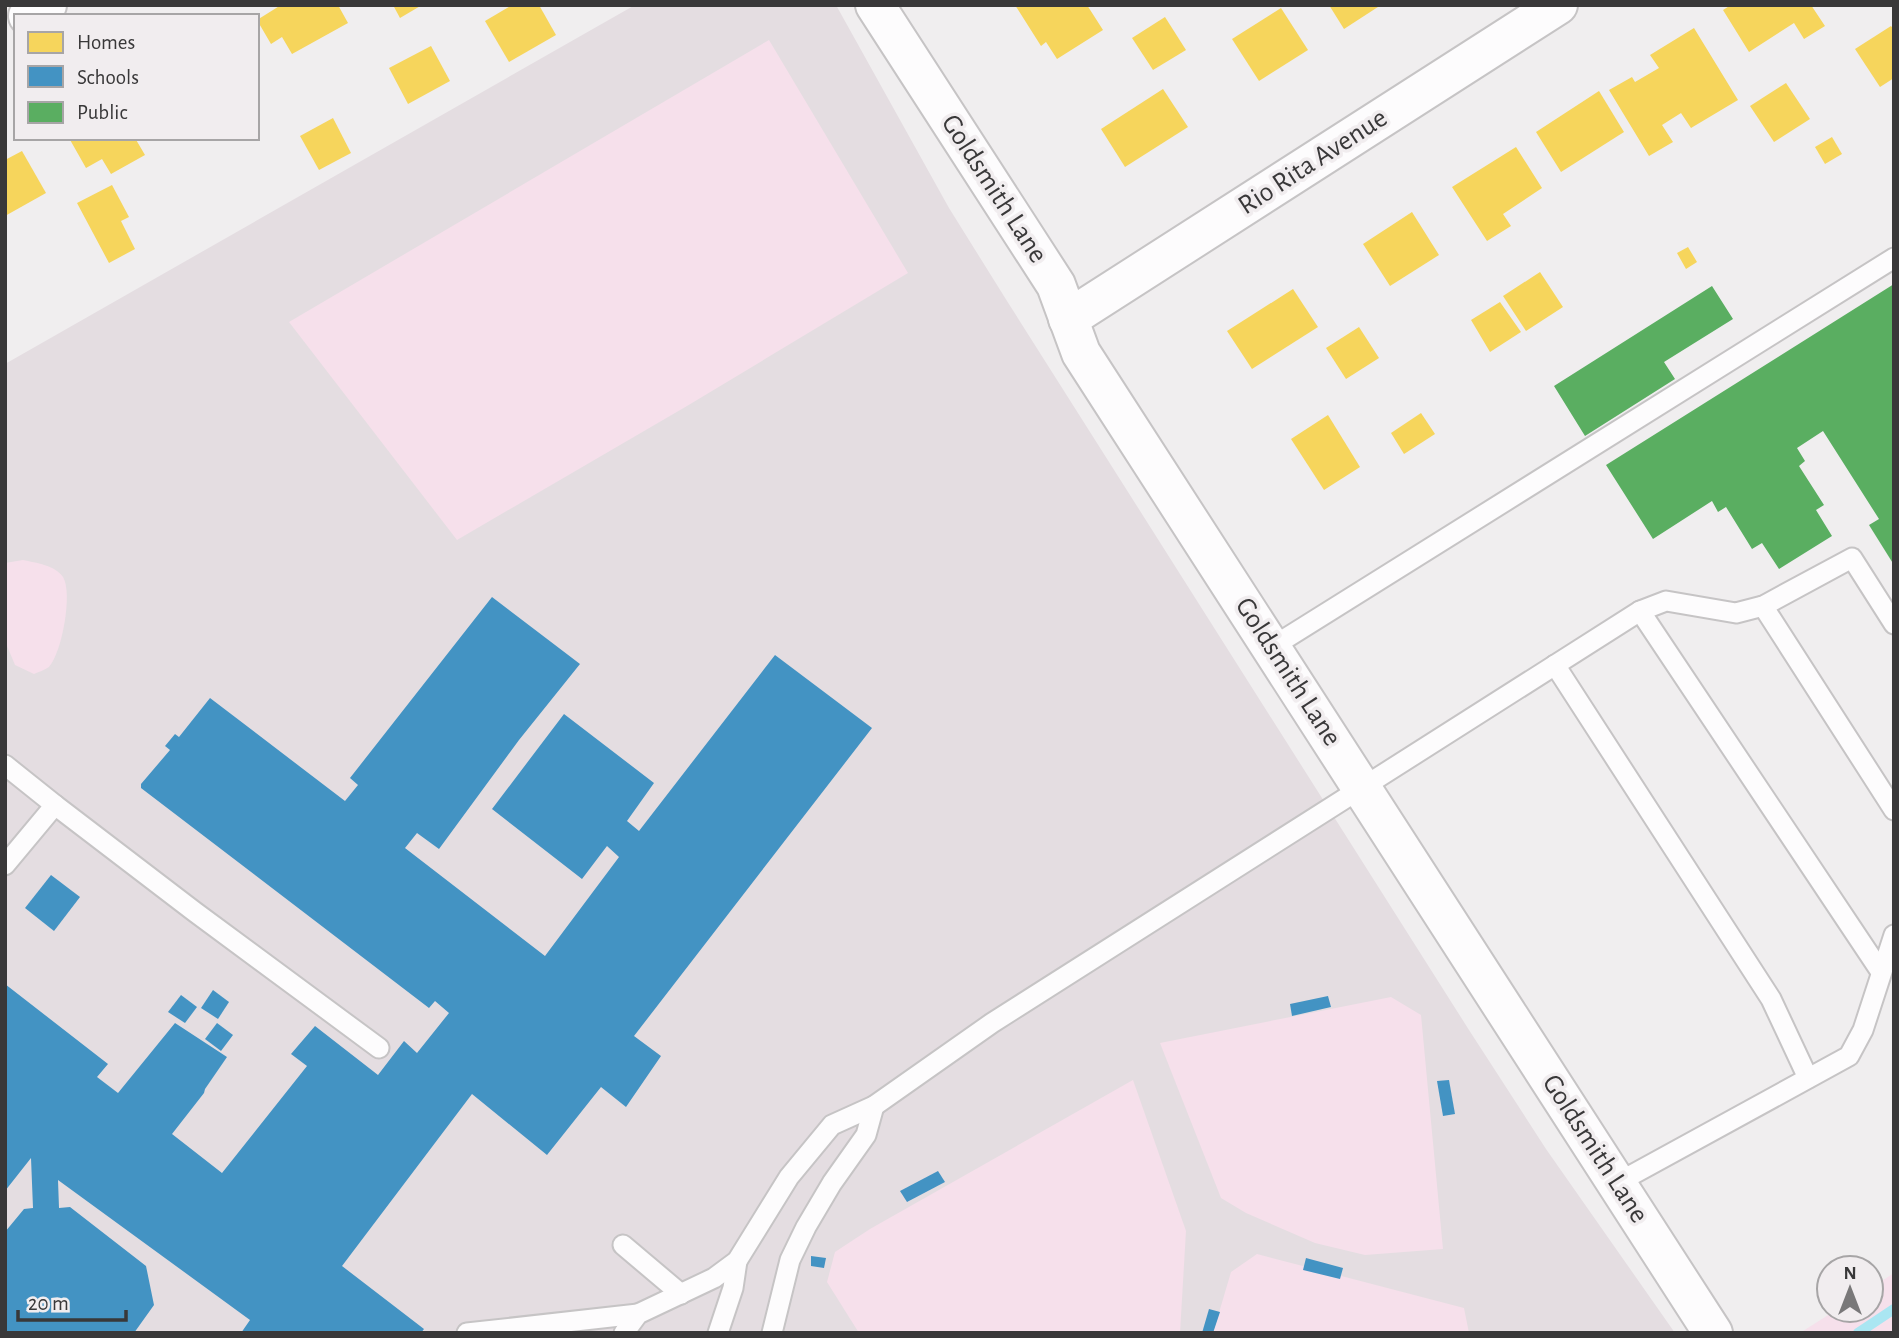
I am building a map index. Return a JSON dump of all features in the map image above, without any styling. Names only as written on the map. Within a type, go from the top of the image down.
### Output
[{"type":"street","points":[[31,14],[47,5]]},
{"type":"street","name":"Goldsmith Lane","points":[[875,5],[1056,285],[1081,353],[1713,1333]]},
{"type":"street","name":"Rio Rita Avenue","points":[[1068,318],[1558,5]]},
{"type":"lane","points":[[1272,647],[1894,258]]},
{"type":"lane","points":[[467,1333],[638,1314],[714,1278],[737,1261],[789,1177],[832,1125],[874,1106],[992,1023],[1640,611],[1666,601],[1736,613],[1763,606],[1852,558],[1894,624]]},
{"type":"lane","points":[[1763,606],[1894,810]]},
{"type":"lane","points":[[1640,611],[1881,972]]},
{"type":"lane","points":[[1555,665],[1771,999],[1808,1079]]},
{"type":"lane","points":[[5,765],[379,1048]]},
{"type":"lane","points":[[5,865],[55,805]]},
{"type":"lane","points":[[1617,1183],[1849,1056],[1863,1031],[1894,935]]},
{"type":"lane","points":[[772,1333],[790,1260],[832,1183],[866,1135],[874,1106]]},
{"type":"lane","points":[[623,1245],[681,1294]]},
{"type":"lane","points":[[718,1333],[733,1288],[737,1261]]},
{"type":"lane","points":[[624,1333],[638,1314]]},
{"type":"shaded area","points":[[635,5],[836,5],[949,208],[1007,301],[1546,1149],[1675,1333],[5,1333],[5,364]]},
{"type":"shaded area","points":[[769,40],[908,273],[457,540],[289,322]]},
{"type":"shaded area","points":[[23,560],[55,570],[63,577],[66,585],[65,623],[58,649],[49,667],[34,674],[15,665],[5,641],[5,563]]},
{"type":"shaded area","points":[[1391,997],[1421,1015],[1443,1249],[1365,1255],[1315,1243],[1246,1213],[1221,1198],[1160,1043]]},
{"type":"shaded area","points":[[1133,1080],[1186,1231],[1180,1333],[859,1333],[827,1282],[835,1252],[870,1229]]},
{"type":"shaded area","points":[[1257,1254],[1464,1308],[1469,1333],[1213,1333],[1231,1272]]},
{"type":"shaded area","points":[[1894,1273],[1894,1333],[1800,1333],[1815,1323],[1885,1324],[1885,1279]]},
{"type":"building: Homes","points":[[281,5],[338,5],[348,23],[292,54],[282,37],[271,44],[259,19]]},
{"type":"building: Homes","points":[[393,5],[422,5],[400,18]]},
{"type":"building: Homes","points":[[512,5],[539,5],[556,35],[509,62],[485,21]]},
{"type":"building: Homes","points":[[1015,5],[1087,5],[1103,30],[1057,59],[1046,42],[1041,46]]},
{"type":"building: Homes","points":[[1329,5],[1381,5],[1344,29]]},
{"type":"building: Homes","points":[[1731,5],[1811,5],[1825,26],[1804,39],[1794,23],[1749,52],[1723,10]]},
{"type":"building: Homes","points":[[1281,8],[1308,50],[1259,81],[1232,39]]},
{"type":"building: Homes","points":[[1165,17],[1186,50],[1153,70],[1132,38]]},
{"type":"building: Homes","points":[[1891,26],[1894,30],[1894,78],[1880,87],[1855,49]]},
{"type":"building: Homes","points":[[1694,28],[1738,100],[1691,128],[1681,113],[1662,125],[1673,142],[1649,156],[1609,90],[1632,77],[1635,82],[1659,68],[1650,55]]},
{"type":"building: Homes","points":[[431,46],[450,81],[408,104],[389,68]]},
{"type":"building: Homes","points":[[1786,83],[1810,119],[1774,142],[1750,106]]},
{"type":"building: Homes","points":[[1163,89],[1188,127],[1125,167],[1101,129]]},
{"type":"building: Homes","points":[[1599,91],[1624,132],[1561,172],[1536,132]]},
{"type":"building: Homes","points":[[333,118],[351,153],[319,170],[300,136]]},
{"type":"building: Homes","points":[[1832,137],[1842,154],[1825,164],[1815,147]]},
{"type":"building: Homes","points":[[70,140],[136,140],[145,155],[111,174],[102,159],[86,168]]},
{"type":"building: Homes","points":[[1516,147],[1542,188],[1503,214],[1511,226],[1487,241],[1452,187]]},
{"type":"building: Homes","points":[[22,151],[46,193],[5,216],[5,160]]},
{"type":"building: Homes","points":[[112,185],[129,217],[121,221],[135,249],[109,263],[77,203]]},
{"type":"building: Homes","points":[[1412,212],[1439,255],[1390,286],[1363,244]]},
{"type":"building: Homes","points":[[1688,247],[1697,262],[1686,269],[1677,253]]},
{"type":"building: Homes","points":[[1540,272],[1563,307],[1526,331],[1503,296]]},
{"type":"building: Homes","points":[[1293,289],[1318,327],[1252,369],[1227,331]]},
{"type":"building: Homes","points":[[1500,302],[1521,332],[1490,352],[1471,320]]},
{"type":"building: Homes","points":[[1359,327],[1379,358],[1346,379],[1326,348]]},
{"type":"building: Homes","points":[[1421,413],[1435,434],[1404,454],[1391,433]]},
{"type":"building: Homes","points":[[1328,415],[1360,467],[1324,490],[1291,439]]},
{"type":"building: Schools","points":[[492,597],[580,664],[519,740],[439,849],[417,833],[405,848],[545,956],[619,857],[607,846],[582,879],[492,809],[564,714],[654,783],[627,821],[639,831],[775,655],[872,728],[634,1036],[661,1056],[626,1107],[601,1087],[547,1155],[472,1094],[342,1266],[424,1329],[421,1333],[241,1333],[250,1320],[58,1180],[59,1208],[70,1207],[146,1266],[154,1305],[134,1333],[5,1333],[5,1232],[24,1209],[33,1208],[31,1158],[5,1191],[5,984],[108,1064],[97,1077],[118,1093],[175,1023],[227,1057],[204,1093],[172,1134],[222,1173],[307,1066],[291,1054],[315,1026],[378,1075],[404,1041],[417,1053],[449,1013],[435,1001],[429,1008],[141,788],[141,784],[170,750],[165,746],[175,734],[179,737],[210,698],[345,801],[358,785],[350,778]]},
{"type":"building: Schools","points":[[51,875],[80,897],[54,931],[25,908]]},
{"type":"building: Schools","points":[[213,990],[229,1002],[218,1019],[201,1008]]},
{"type":"building: Schools","points":[[181,995],[197,1007],[185,1023],[168,1012]]},
{"type":"building: Schools","points":[[1328,996],[1331,1007],[1292,1016],[1290,1004]]},
{"type":"building: Schools","points":[[217,1023],[233,1035],[221,1051],[205,1039]]},
{"type":"building: Schools","points":[[1449,1080],[1455,1114],[1443,1116],[1437,1081]]},
{"type":"building: Schools","points":[[938,1171],[945,1182],[907,1202],[900,1191]]},
{"type":"building: Schools","points":[[811,1256],[826,1258],[824,1268],[811,1266]]},
{"type":"building: Schools","points":[[1306,1258],[1343,1268],[1340,1279],[1303,1270]]},
{"type":"building: Schools","points":[[1209,1309],[1220,1312],[1213,1333],[1202,1333]]},
{"type":"building: Public","points":[[1894,284],[1894,565],[1869,525],[1879,519],[1823,431],[1797,448],[1805,461],[1799,466],[1824,505],[1816,510],[1832,536],[1779,569],[1762,543],[1752,549],[1726,507],[1718,512],[1712,501],[1653,539],[1606,465]]},
{"type":"building: Public","points":[[1712,286],[1733,319],[1664,362],[1675,379],[1585,436],[1554,386]]},
{"type":"waterway","points":[[1858,1333],[1894,1309]]}]
